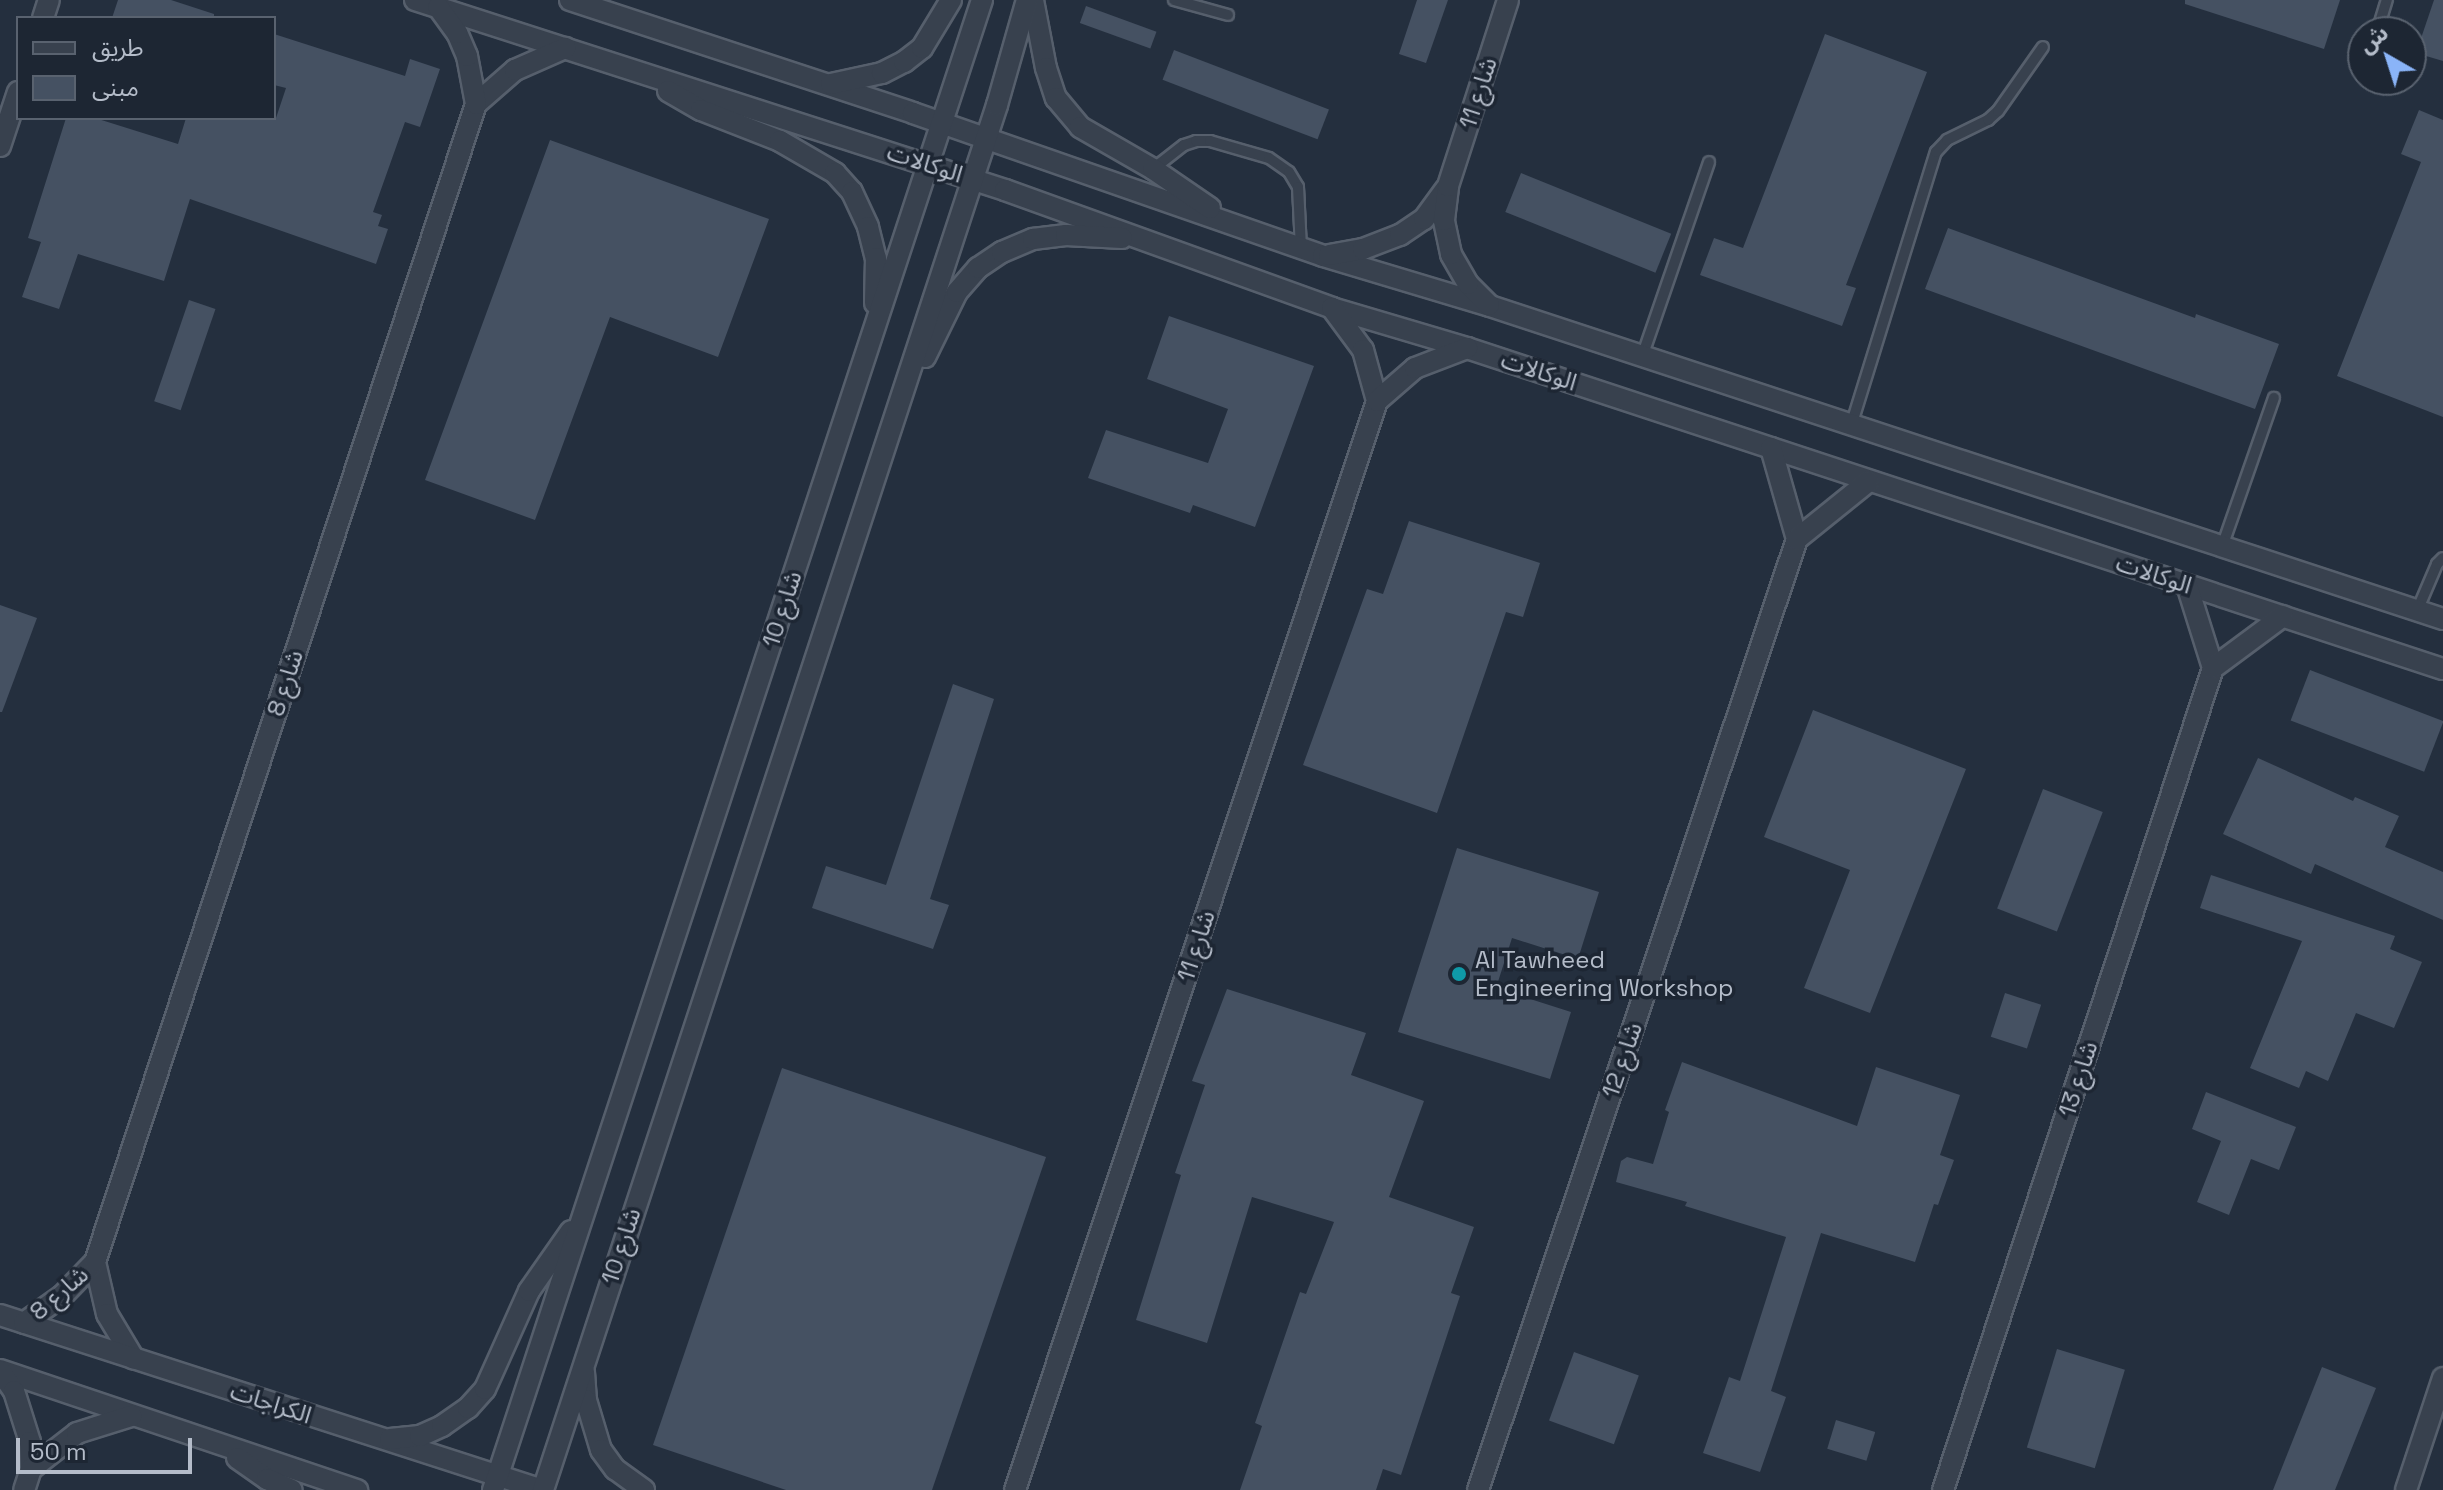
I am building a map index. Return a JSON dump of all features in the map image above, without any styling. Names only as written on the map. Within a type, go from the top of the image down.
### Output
[{"type":"street","name":"الوكالات","points":[[415,0],[971,179],[1149,240],[1332,308],[1467,348],[2443,669]]},
{"type":"street","name":"الوكالات","points":[[570,0],[943,124],[1323,256],[1490,306],[2221,549],[2443,619]]},
{"type":"street","points":[[827,85],[871,76],[904,62],[922,48],[951,0]]},
{"type":"street","name":"شارع 10","points":[[495,1483],[982,0]]},
{"type":"street","name":"الوكالات","points":[[1030,0],[1056,98],[1080,127],[1153,169],[1230,222]]},
{"type":"street","name":"شارع 10","points":[[542,1490],[1030,0]]},
{"type":"street","name":"شارع 11","points":[[1490,306],[1468,284],[1451,254],[1444,220],[1448,186],[1508,0]]},
{"type":"street","name":"شارع 8","points":[[24,1323],[62,1296],[95,1262],[476,104],[467,56],[457,33],[438,7]]},
{"type":"street","points":[[476,104],[515,70],[565,48]]},
{"type":"street","name":"الوكالات","points":[[635,71],[701,110],[811,157],[852,192],[868,227],[876,258],[872,335]]},
{"type":"street","points":[[0,146],[16,98]]},
{"type":"street","name":"شارع 11","points":[[1323,256],[1363,249],[1400,235],[1424,219],[1448,186]]},
{"type":"street","name":"شارع 10","points":[[897,411],[957,292],[978,268],[1002,252],[1033,239],[1066,235],[1149,240]]},
{"type":"street","points":[[1332,308],[1363,350],[1377,401],[1415,368],[1467,348]]},
{"type":"street","name":"شارع 11","points":[[1015,1490],[1377,401]]},
{"type":"street","points":[[1771,448],[1797,539],[1869,481]]},
{"type":"street","name":"شارع 12","points":[[1478,1490],[1797,539]]},
{"type":"street","points":[[2187,585],[2213,668],[2283,616]]},
{"type":"street","name":"شارع 13","points":[[1943,1490],[2213,668]]},
{"type":"street","name":"شارع 10","points":[[384,1440],[420,1436],[442,1426],[468,1408],[485,1389],[529,1291],[581,1219]]},
{"type":"street","name":"شارع 8","points":[[95,1262],[107,1314],[134,1359]]},
{"type":"street","name":"الكراجات","points":[[0,1315],[384,1440],[495,1483],[542,1490]]},
{"type":"street","points":[[584,1359],[586,1400],[601,1450],[615,1469],[644,1490]]},
{"type":"street","points":[[0,1370],[357,1490]]},
{"type":"street","points":[[0,1370],[24,1416],[31,1469],[24,1490]]},
{"type":"street","points":[[2406,1490],[2443,1378]]},
{"type":"street","points":[[31,1469],[77,1433],[133,1415]]},
{"type":"street","points":[[217,1444],[267,1479],[292,1490]]},
{"type":"lane","points":[[1174,0],[1228,15]]},
{"type":"lane","points":[[1851,426],[1936,152],[1947,140],[1988,120],[1998,111],[2043,47]]},
{"type":"lane","points":[[1153,169],[1184,145],[1196,141],[1210,141],[1269,158],[1289,172],[1298,187],[1301,248]]},
{"type":"lane","points":[[1642,357],[1709,162]]},
{"type":"lane","points":[[2221,549],[2274,398]]},
{"type":"lane","points":[[2417,611],[2437,564],[2443,558]]},
{"type":"building","points":[[118,0],[171,0],[214,14],[214,16],[113,16]]},
{"type":"building","points":[[1417,0],[1448,0],[1426,63],[1399,54]]},
{"type":"building","points":[[2185,0],[2340,0],[2324,49],[2185,4]]},
{"type":"building","points":[[2434,0],[2443,0],[2443,61],[2427,56],[2427,21]]},
{"type":"building","points":[[1086,6],[1156,32],[1150,49],[1080,23]]},
{"type":"building","points":[[1825,34],[1927,72],[1846,285],[1856,288],[1842,326],[1700,275],[1714,238],[1743,248]]},
{"type":"building","points":[[276,35],[405,76],[410,59],[440,69],[420,127],[405,122],[373,212],[382,215],[378,226],[388,229],[376,264],[190,199],[164,281],[78,254],[59,309],[22,297],[41,242],[28,238],[65,120],[101,120],[178,144],[185,120],[276,120],[286,88],[276,86]]},
{"type":"building","points":[[1174,50],[1329,109],[1318,139],[1163,80]]},
{"type":"building","points":[[2419,110],[2443,120],[2443,417],[2337,376],[2421,162],[2401,154]]},
{"type":"building","points":[[550,140],[769,219],[718,357],[610,317],[535,520],[425,480]]},
{"type":"building","points":[[1521,173],[1671,234],[1655,273],[1505,212]]},
{"type":"building","points":[[1948,228],[2195,318],[2196,314],[2279,344],[2255,409],[1925,289]]},
{"type":"building","points":[[189,300],[215,309],[181,410],[154,401]]},
{"type":"building","points":[[1169,316],[1314,366],[1255,527],[1193,505],[1190,513],[1088,478],[1106,430],[1208,463],[1228,409],[1147,379]]},
{"type":"building","points":[[1409,521],[1540,563],[1523,617],[1506,612],[1437,813],[1303,765],[1367,589],[1383,594]]},
{"type":"building","points":[[0,605],[37,618],[2,712],[0,712]]},
{"type":"building","points":[[2310,670],[2443,721],[2424,772],[2291,720]]},
{"type":"building","points":[[953,684],[994,699],[930,899],[949,905],[933,949],[812,908],[826,866],[886,885]]},
{"type":"building","points":[[1813,710],[1966,769],[1870,1013],[1804,988],[1850,870],[1764,837]]},
{"type":"building","points":[[2258,758],[2353,801],[2355,797],[2399,816],[2385,847],[2443,872],[2443,920],[2315,864],[2311,874],[2223,834]]},
{"type":"building","points":[[2043,789],[2103,812],[2057,931],[1997,908]]},
{"type":"building","name":"Al Tawheed Engineering Workshop","points":[[1457,848],[1599,892],[1578,959],[1512,938],[1496,988],[1571,1012],[1550,1079],[1398,1032]]},
{"type":"building","points":[[2211,875],[2395,936],[2390,949],[2422,962],[2394,1028],[2356,1013],[2328,1081],[2306,1071],[2299,1088],[2250,1068],[2302,941],[2200,908]]},
{"type":"building","points":[[1227,989],[1366,1033],[1351,1075],[1424,1101],[1389,1197],[1474,1227],[1451,1293],[1460,1296],[1401,1475],[1383,1469],[1376,1490],[1240,1490],[1262,1426],[1255,1423],[1300,1292],[1306,1294],[1334,1222],[1252,1197],[1207,1343],[1136,1320],[1181,1175],[1175,1173],[1205,1085],[1192,1081]]},
{"type":"building","points":[[2005,993],[2041,1005],[2027,1048],[1991,1037]]},
{"type":"building","points":[[1682,1062],[1857,1126],[1876,1067],[1960,1095],[1940,1155],[1954,1160],[1938,1205],[1934,1204],[1915,1262],[1821,1233],[1771,1391],[1786,1397],[1760,1472],[1703,1453],[1729,1377],[1740,1381],[1786,1237],[1685,1206],[1687,1202],[1616,1182],[1621,1161],[1627,1157],[1653,1164],[1669,1112],[1665,1110]]},
{"type":"building","points":[[782,1068],[1046,1157],[932,1490],[786,1490],[653,1445]]},
{"type":"building","points":[[2206,1092],[2296,1127],[2279,1170],[2251,1159],[2229,1215],[2197,1202],[2221,1141],[2192,1129]]},
{"type":"building","points":[[2057,1349],[2125,1370],[2095,1468],[2027,1447]]},
{"type":"building","points":[[1574,1352],[1639,1376],[1614,1444],[1549,1421]]},
{"type":"building","points":[[2322,1367],[2376,1388],[2335,1490],[2273,1490]]},
{"type":"building","points":[[1836,1420],[1875,1432],[1866,1461],[1827,1449]]},
{"type":"place","name":"Al Tawheed Engineering Workshop","points":[[1459,974]]}]
